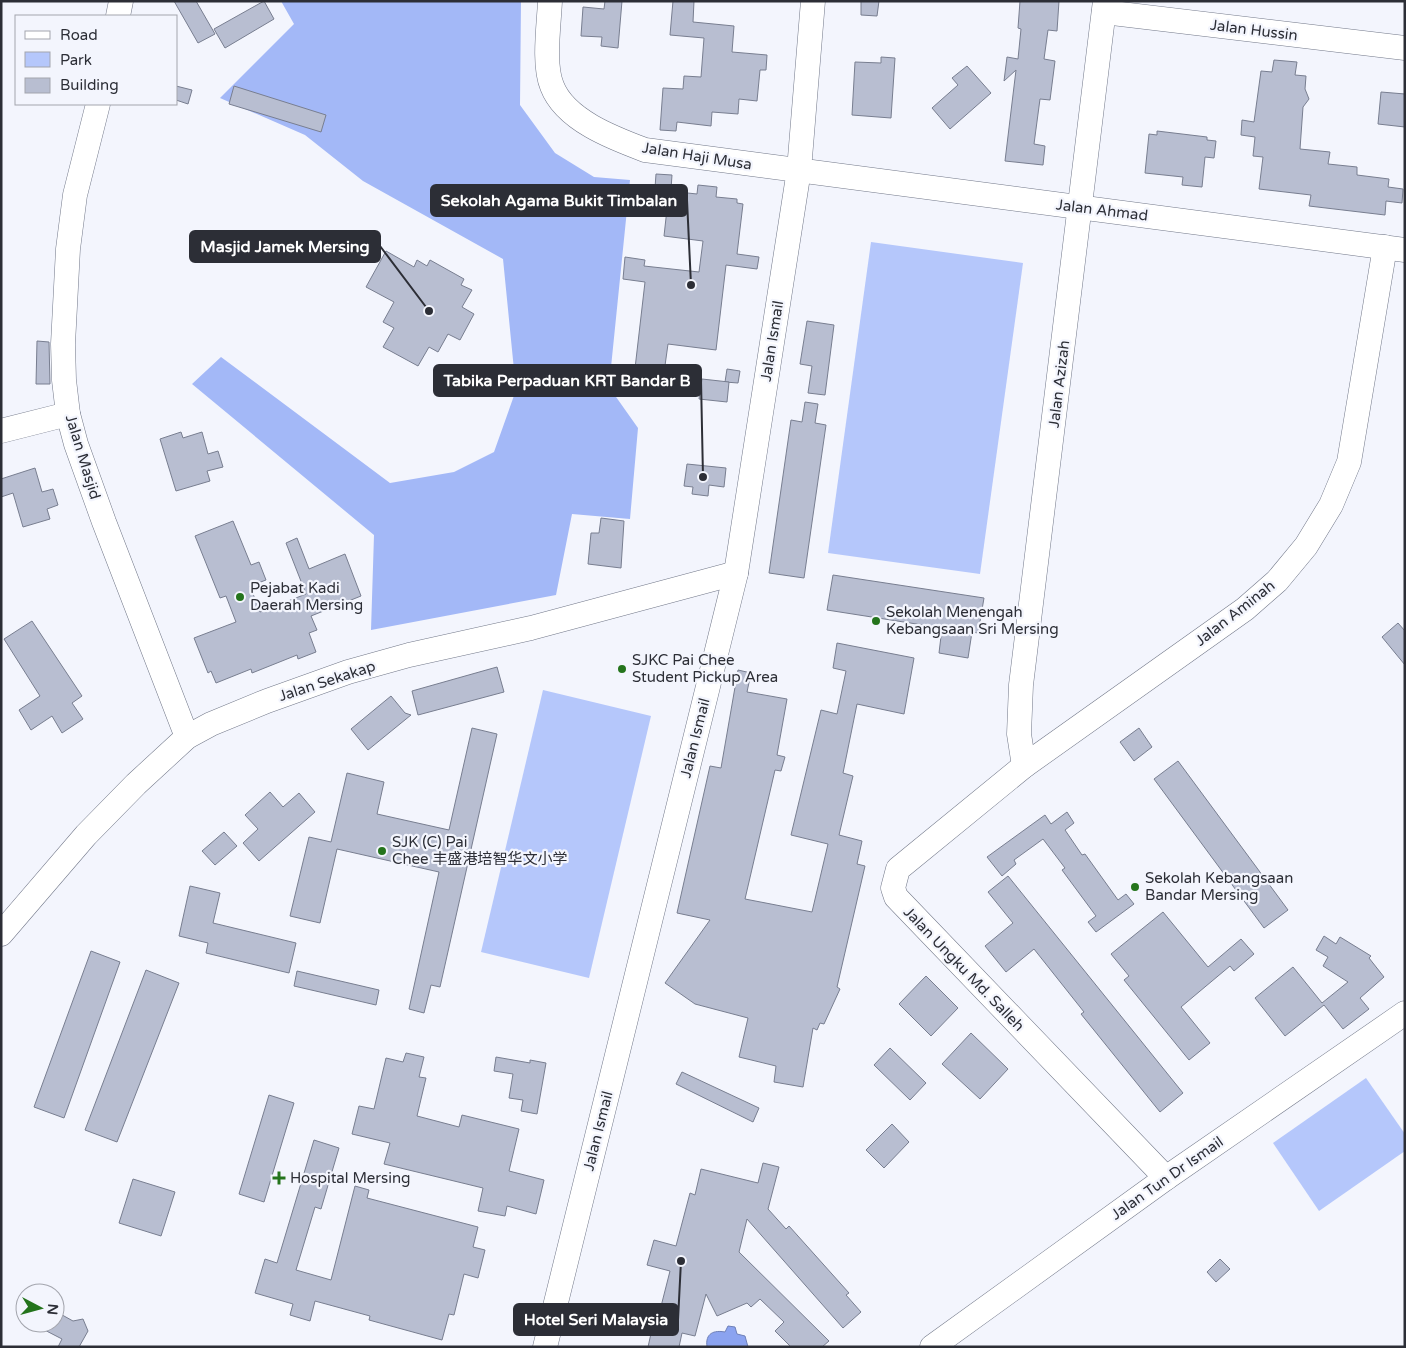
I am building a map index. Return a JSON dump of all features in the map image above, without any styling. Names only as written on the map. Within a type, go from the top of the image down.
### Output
[{"type":"street","points":[[118,15],[121,1]]},
{"type":"street","name":"Jalan Haji Musa","points":[[550,1],[547,49],[552,86],[572,115],[613,137],[645,150],[799,170]]},
{"type":"street","name":"Jalan Ismail","points":[[545,1347],[736,573],[799,170],[813,1]]},
{"type":"street","name":"Jalan Hussin","points":[[1104,6],[1405,48]]},
{"type":"street","name":"Jalan Azizah","points":[[1024,766],[1019,734],[1021,685],[1081,207],[1104,6]]},
{"type":"street","name":"Jalan Masjid","points":[[98,105],[75,195],[68,249],[63,344],[64,380],[68,414],[76,444],[104,522],[187,737]]},
{"type":"street","name":"Jalan Ahmad","points":[[799,170],[1395,248]]},
{"type":"street","name":"Jalan Aminah","points":[[1024,766],[1245,609],[1277,581],[1306,546],[1331,505],[1349,462],[1395,248]]},
{"type":"street","points":[[1,431],[68,414]]},
{"type":"street","name":"Jalan Sekakap","points":[[1,934],[86,835],[136,784],[187,737],[267,700],[348,672],[409,655],[530,628],[736,573]]},
{"type":"street","name":"Jalan Ungku Md. Salleh","points":[[1024,766],[898,869],[894,879],[896,897],[1166,1178]]},
{"type":"street","name":"Jalan Tun Dr Ismail","points":[[932,1347],[1166,1178],[1405,1013]]},
{"type":"green space","points":[[871,242],[1023,263],[980,574],[828,553]]},
{"type":"green space","points":[[543,690],[651,716],[589,978],[481,952]]},
{"type":"green space","points":[[1366,1078],[1405,1134],[1405,1151],[1319,1211],[1273,1143]]},
{"type":"shaded area","points":[[281,1],[521,1],[520,105],[555,153],[594,177],[630,180],[609,387],[638,428],[630,519],[572,514],[556,595],[371,630],[374,535],[192,384],[221,357],[390,483],[454,472],[494,452],[516,390],[503,259],[363,181],[305,135],[220,98],[294,24]]},
{"type":"shaded area","points":[[728,1326],[735,1327],[737,1334],[745,1336],[748,1347],[707,1347],[707,1338],[711,1334],[714,1332],[725,1332]]},
{"type":"building","points":[[174,1],[196,1],[215,34],[198,43]]},
{"type":"building","points":[[264,1],[274,19],[225,48],[214,29]]},
{"type":"building","points":[[605,1],[622,1],[618,48],[601,46],[602,37],[581,36],[583,7],[604,9]]},
{"type":"building","points":[[673,1],[694,1],[693,22],[734,26],[732,52],[767,55],[766,70],[760,70],[757,101],[739,99],[738,114],[712,112],[711,126],[677,122],[676,131],[660,130],[663,88],[683,89],[684,76],[701,77],[704,38],[670,35]]},
{"type":"building","points":[[861,1],[879,1],[877,16],[861,15]]},
{"type":"building","points":[[1020,1],[1059,1],[1057,31],[1048,30],[1044,59],[1055,61],[1050,100],[1040,99],[1034,144],[1045,146],[1043,165],[1005,161],[1016,70],[1004,81],[1007,57],[1018,59],[1021,29],[1018,28]]},
{"type":"building","points":[[881,57],[895,58],[891,118],[852,115],[855,62],[881,63]]},
{"type":"building","points":[[1274,60],[1297,62],[1295,75],[1306,76],[1305,89],[1309,99],[1303,107],[1300,149],[1330,152],[1328,164],[1357,167],[1357,175],[1389,179],[1388,187],[1403,189],[1402,203],[1386,201],[1385,215],[1309,206],[1311,195],[1259,189],[1263,157],[1253,156],[1255,137],[1241,135],[1242,120],[1254,122],[1261,71],[1272,72]]},
{"type":"building","points":[[967,66],[991,93],[950,129],[932,108],[958,85],[952,78]]},
{"type":"building","points":[[178,86],[192,90],[188,104],[178,101]]},
{"type":"building","points":[[234,86],[326,115],[321,132],[229,104]]},
{"type":"building","points":[[1381,92],[1405,94],[1405,127],[1378,124]]},
{"type":"building","points":[[1157,131],[1207,137],[1207,140],[1216,141],[1214,158],[1205,157],[1202,187],[1182,185],[1183,177],[1145,173],[1149,134],[1157,135]]},
{"type":"building","points":[[656,174],[672,175],[671,189],[655,188]]},
{"type":"building","points":[[698,185],[717,187],[716,197],[737,199],[737,203],[743,204],[737,254],[759,257],[757,269],[726,265],[716,350],[668,344],[663,380],[634,377],[645,282],[623,279],[625,257],[645,260],[644,266],[699,272],[703,241],[664,236],[669,191],[697,194]]},
{"type":"building","points":[[386,251],[414,267],[417,260],[427,266],[430,260],[464,279],[461,285],[472,290],[462,307],[474,314],[460,340],[448,334],[438,352],[429,347],[418,366],[383,347],[394,328],[383,322],[394,302],[366,287]]},
{"type":"building","points":[[807,321],[834,325],[825,395],[808,393],[812,366],[800,364]]},
{"type":"building","points":[[37,341],[49,342],[50,384],[36,384]]},
{"type":"building","points":[[727,369],[740,371],[738,383],[725,382]]},
{"type":"building","points":[[702,379],[729,382],[727,402],[699,399]]},
{"type":"building","points":[[805,402],[818,404],[815,423],[826,425],[804,578],[769,573],[791,420],[802,422]]},
{"type":"building","points":[[181,432],[183,438],[202,432],[208,454],[218,451],[223,467],[207,471],[210,481],[176,491],[160,439]]},
{"type":"building","points":[[687,464],[726,468],[724,487],[709,485],[708,496],[692,494],[693,487],[684,486]]},
{"type":"building","points":[[35,468],[42,492],[53,489],[58,505],[47,509],[50,519],[23,527],[13,493],[1,497],[1,479]]},
{"type":"building","points":[[601,518],[624,521],[621,568],[588,564],[591,533],[599,533]]},
{"type":"building","name":"Pejabat Kadi Daerah Mersing","points":[[233,521],[251,565],[259,562],[266,580],[250,586],[260,612],[306,594],[286,543],[297,538],[309,569],[345,554],[361,596],[311,616],[317,630],[309,633],[316,652],[298,659],[297,655],[252,673],[251,669],[216,683],[211,671],[208,673],[194,638],[236,622],[226,596],[220,598],[195,536]]},
{"type":"building","points":[[833,575],[984,598],[978,633],[972,632],[968,658],[939,653],[942,628],[827,610]]},
{"type":"building","points":[[32,621],[82,696],[72,703],[83,719],[62,733],[52,716],[31,730],[19,710],[40,696],[4,639]]},
{"type":"building","points":[[1398,623],[1405,631],[1405,665],[1382,637]]},
{"type":"building","points":[[837,643],[914,658],[904,714],[857,704],[843,773],[853,776],[839,835],[862,841],[857,864],[865,866],[837,987],[840,989],[824,1024],[820,1023],[817,1030],[813,1028],[803,1087],[774,1082],[776,1066],[739,1057],[748,1018],[695,1004],[665,983],[710,920],[677,913],[710,766],[721,768],[738,670],[751,673],[747,692],[787,699],[777,755],[785,757],[781,771],[775,770],[745,899],[812,912],[828,844],[791,835],[821,710],[837,714],[846,671],[833,668]]},
{"type":"building","points":[[497,667],[504,692],[418,715],[412,691]]},
{"type":"building","points":[[391,696],[405,713],[411,715],[368,750],[351,729]]},
{"type":"building","points":[[472,728],[497,734],[440,987],[431,985],[424,1013],[409,1009],[439,872],[337,849],[320,923],[290,916],[309,837],[331,842],[347,773],[384,782],[377,814],[449,830]]},
{"type":"building","points":[[1139,728],[1152,747],[1134,761],[1120,742]]},
{"type":"building","points":[[1178,761],[1288,910],[1264,928],[1154,779]]},
{"type":"building","points":[[270,792],[283,807],[299,793],[315,812],[259,861],[243,843],[258,829],[245,815]]},
{"type":"building","points":[[1067,812],[1074,823],[1065,830],[1082,855],[1085,854],[1118,900],[1126,894],[1134,904],[1096,932],[1088,922],[1096,916],[1062,870],[1065,868],[1043,839],[1014,860],[1016,864],[1002,876],[987,857],[1045,815],[1051,824]]},
{"type":"building","points":[[224,832],[237,846],[215,865],[202,851]]},
{"type":"building","points":[[1008,876],[1183,1093],[1160,1112],[1081,1014],[1084,1012],[1034,949],[1006,972],[985,946],[1013,923],[988,892]]},
{"type":"building","points":[[190,886],[220,893],[213,923],[296,943],[289,973],[206,953],[208,943],[179,936]]},
{"type":"building","points":[[1163,912],[1208,967],[1241,939],[1254,954],[1234,971],[1230,966],[1181,1007],[1210,1043],[1189,1060],[1124,980],[1129,976],[1111,954]]},
{"type":"building","points":[[1324,936],[1336,944],[1340,937],[1371,956],[1369,958],[1384,977],[1360,998],[1369,1009],[1343,1029],[1324,1005],[1285,1036],[1255,998],[1293,967],[1322,1003],[1348,982],[1323,966],[1328,957],[1316,950]]},
{"type":"building","points":[[91,951],[120,962],[64,1118],[34,1107]]},
{"type":"building","points":[[146,970],[179,983],[117,1142],[85,1130]]},
{"type":"building","points":[[297,971],[379,990],[376,1005],[294,986]]},
{"type":"building","points":[[926,976],[958,1008],[931,1036],[899,1004]]},
{"type":"building","points":[[971,1033],[1008,1069],[980,1099],[942,1064]]},
{"type":"building","points":[[890,1048],[926,1083],[910,1100],[874,1065]]},
{"type":"building","points":[[406,1053],[424,1057],[419,1077],[426,1078],[417,1116],[459,1127],[462,1115],[519,1129],[509,1171],[544,1180],[536,1214],[507,1206],[505,1216],[478,1211],[483,1188],[384,1164],[390,1143],[352,1134],[359,1106],[374,1109],[386,1058],[403,1062]]},
{"type":"building","points":[[496,1057],[530,1063],[530,1060],[546,1063],[537,1114],[521,1111],[523,1100],[509,1098],[513,1074],[494,1071]]},
{"type":"building","points":[[682,1072],[759,1108],[753,1122],[676,1084]]},
{"type":"building","points":[[269,1095],[294,1103],[264,1202],[239,1194]]},
{"type":"building","points":[[892,1124],[909,1142],[884,1168],[866,1150]]},
{"type":"building","points":[[314,1140],[339,1148],[321,1209],[315,1207],[296,1270],[331,1280],[355,1186],[369,1190],[367,1198],[478,1227],[473,1247],[485,1250],[478,1278],[464,1274],[454,1315],[449,1314],[442,1340],[369,1320],[370,1316],[315,1301],[310,1321],[290,1315],[293,1304],[255,1293],[265,1259],[277,1263]]},
{"type":"building","points":[[763,1163],[779,1167],[768,1209],[786,1229],[789,1226],[849,1293],[846,1295],[861,1312],[843,1328],[747,1219],[739,1252],[829,1341],[822,1347],[791,1347],[775,1331],[784,1322],[760,1299],[751,1307],[747,1303],[717,1316],[706,1294],[695,1336],[682,1333],[679,1347],[648,1347],[652,1329],[655,1330],[670,1271],[647,1265],[654,1240],[676,1246],[690,1193],[695,1195],[701,1169],[758,1183]]},
{"type":"building","points":[[133,1179],[175,1192],[161,1236],[119,1223]]},
{"type":"building","points":[[1220,1259],[1230,1269],[1216,1282],[1207,1272]]},
{"type":"building","points":[[65,1317],[73,1321],[83,1319],[88,1331],[79,1347],[58,1347],[62,1339],[50,1333],[65,1333]]},
{"type":"place","name":"Sekolah Agama Bukit Timbalan","points":[[691,285]]},
{"type":"place","name":"Masjid Jamek Mersing","points":[[429,311]]},
{"type":"place","name":"Tabika Perpaduan KRT Bandar B","points":[[703,477]]},
{"type":"place","name":"Pejabat Kadi Daerah Mersing","points":[[240,597]]},
{"type":"place","name":"Sekolah Menengah Kebangsaan Sri Mersing","points":[[876,621]]},
{"type":"place","name":"SJKC Pai Chee Student Pickup Area","points":[[622,669]]},
{"type":"place","name":"SJK (C) Pai Chee 丰盛港培智华文小学","points":[[382,851]]},
{"type":"place","name":"Sekolah Kebangsaan Bandar Mersing","points":[[1135,887]]},
{"type":"place","name":"Hospital Mersing","points":[[279,1178]]},
{"type":"place","name":"Hotel Seri Malaysia","points":[[681,1261]]}]
